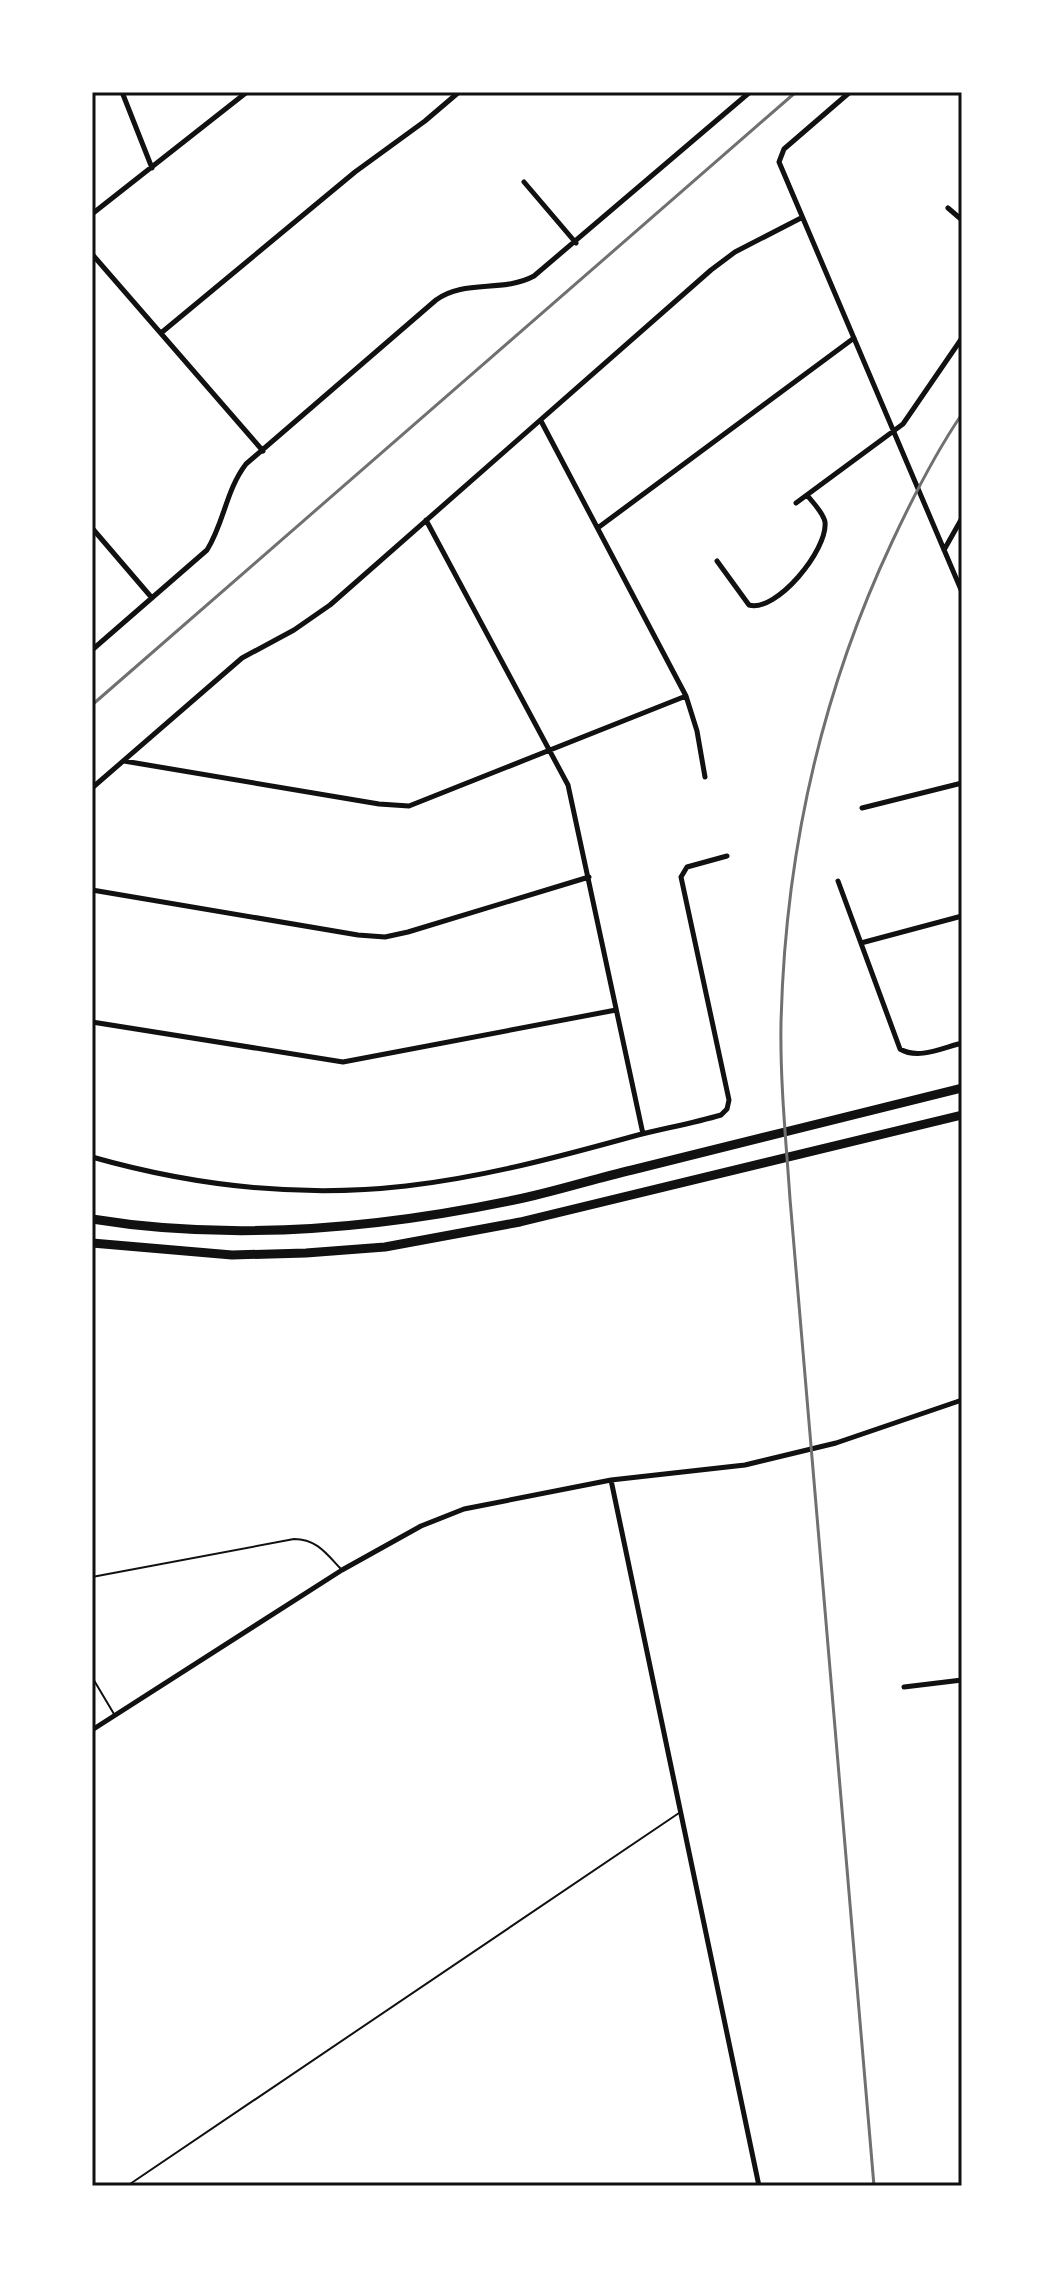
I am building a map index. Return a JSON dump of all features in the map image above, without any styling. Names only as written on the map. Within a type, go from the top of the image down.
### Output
[{"type":"highway","points":[[92,1219],[168,1228],[232,1230],[308,1229],[384,1223],[517,1200],[962,1088]]},
{"type":"highway","points":[[92,1243],[232,1255],[385,1247],[520,1222],[962,1115]]},
{"type":"street","points":[[122,92],[152,168]]},
{"type":"street","points":[[92,214],[247,92]]},
{"type":"street","points":[[161,333],[355,172],[459,92]]},
{"type":"street","points":[[92,650],[207,550],[219,529],[239,473],[443,295],[462,289],[505,287],[526,281],[576,243],[750,92]]},
{"type":"street","points":[[850,92],[779,155],[779,163],[962,592]]},
{"type":"street","points":[[524,182],[576,243]]},
{"type":"street","points":[[948,208],[962,220]]},
{"type":"street","points":[[92,788],[242,658],[294,630],[330,605],[723,260],[801,218]]},
{"type":"street","points":[[92,254],[263,451]]},
{"type":"street","points":[[599,527],[854,338]]},
{"type":"street","points":[[796,503],[910,416],[962,338]]},
{"type":"street","points":[[541,421],[686,696],[697,731],[705,777]]},
{"type":"street","points":[[717,561],[749,605],[757,607],[765,604],[802,576],[819,545],[825,522],[807,495]]},
{"type":"street","points":[[944,550],[962,518]]},
{"type":"street","points":[[426,520],[568,785],[643,1134]]},
{"type":"street","points":[[92,528],[152,598]]},
{"type":"street","points":[[123,761],[402,806],[416,804],[686,696]]},
{"type":"street","points":[[862,808],[962,783]]},
{"type":"street","points":[[92,1157],[146,1172],[223,1185],[282,1190],[366,1189],[487,1173],[721,1115],[729,1105],[681,877],[687,867],[727,856]]},
{"type":"street","points":[[92,890],[385,937],[589,877]]},
{"type":"street","points":[[838,881],[897,1045],[907,1053],[927,1052],[962,1043]]},
{"type":"street","points":[[861,943],[962,916]]},
{"type":"street","points":[[92,1022],[343,1062],[616,1010]]},
{"type":"street","points":[[92,1730],[342,1570],[421,1526],[464,1509],[611,1480],[745,1465],[836,1443],[962,1400]]},
{"type":"street","points":[[611,1480],[759,2186]]},
{"type":"street","points":[[904,1687],[962,1680]]},
{"type":"lane","points":[[92,1577],[294,1539],[311,1541],[319,1546],[342,1570]]},
{"type":"lane","points":[[92,1677],[115,1715]]},
{"type":"lane","points":[[127,2186],[680,1812]]},
{"type":"railway","points":[[92,705],[796,92]]},
{"type":"railway","points":[[874,2186],[785,1133],[781,1045],[784,961],[799,837],[811,776],[845,657],[900,525],[962,414]]}]
